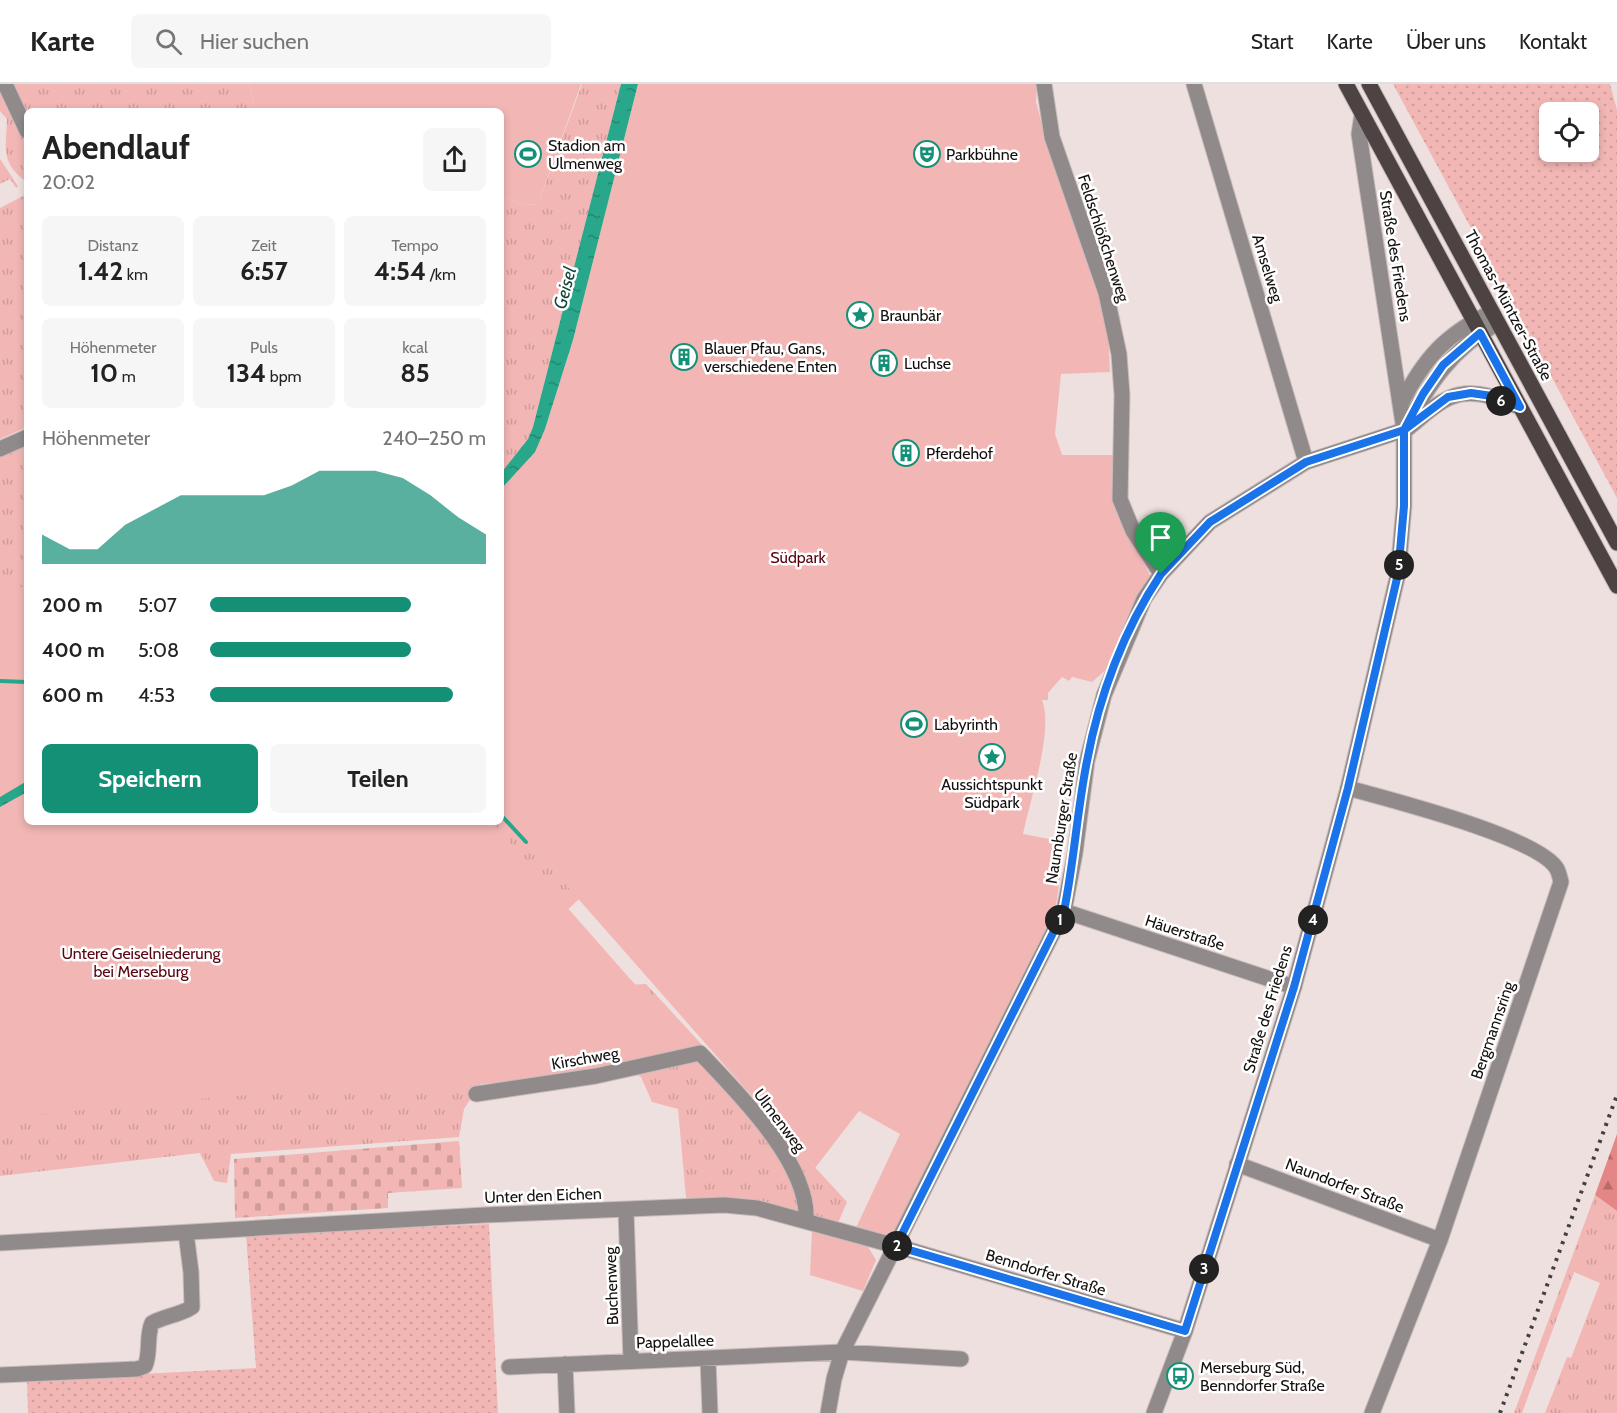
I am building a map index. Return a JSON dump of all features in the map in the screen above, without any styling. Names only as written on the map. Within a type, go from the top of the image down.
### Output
[{"type":"main road","points":[[1346,84],[1617,586]]},
{"type":"main road","name":"Thomas-Müntzer-Straße","points":[[1369,84],[1617,543]]},
{"type":"street","points":[[5,84],[24,125]]},
{"type":"street","name":"Feldschlößchenweg","points":[[1044,84],[1052,137],[1106,293],[1119,354],[1122,395],[1120,499],[1133,531],[1161,574]]},
{"type":"street","name":"Amselweg","points":[[1194,84],[1306,462]]},
{"type":"street","name":"Straße des Friedens","points":[[1154,1413],[1185,1331],[1294,987],[1348,788],[1398,574],[1404,506],[1404,430],[1359,134],[1362,114]]},
{"type":"street","name":"Straße des Friedens","points":[[1401,404],[1417,373],[1454,332],[1476,327],[1495,318]]},
{"type":"street","name":"Straße des Friedens","points":[[1404,430],[1423,394],[1443,365],[1476,327]]},
{"type":"street","points":[[1404,430],[1448,397],[1471,393],[1492,396],[1520,407]]},
{"type":"street","name":"Naumburger Straße","points":[[828,1413],[842,1352],[1064,911],[1075,853],[1087,761],[1104,695],[1144,599],[1161,574],[1210,522],[1306,462],[1404,430]]},
{"type":"street","points":[[0,449],[24,438]]},
{"type":"street","name":"Bergmannsring","points":[[1348,788],[1429,809],[1494,833],[1541,855],[1557,868],[1561,882],[1440,1240],[1372,1413]]},
{"type":"street","name":"Häuerstraße","points":[[1064,911],[1294,987]]},
{"type":"street","name":"Kirschweg","points":[[476,1094],[596,1076],[700,1053]]},
{"type":"street","name":"Ulmenweg","points":[[700,1053],[750,1108],[793,1166],[805,1196],[806,1221]]},
{"type":"street","name":"Naundorfer Straße","points":[[1237,1164],[1440,1240]]},
{"type":"street","name":"Unter den Eichen","points":[[0,1243],[485,1215],[724,1205],[757,1209],[896,1246]]},
{"type":"street","name":"Buchenweg","points":[[626,1209],[631,1361]]},
{"type":"street","points":[[0,1375],[137,1369],[145,1366],[148,1359],[147,1335],[152,1323],[165,1316],[183,1313],[192,1307],[192,1272],[186,1233]]},
{"type":"street","name":"Benndorfer Straße","points":[[896,1246],[1185,1331]]},
{"type":"street","points":[[842,1352],[961,1359]]},
{"type":"street","name":"Pappelallee","points":[[509,1367],[842,1352]]},
{"type":"street","points":[[708,1359],[710,1413]]},
{"type":"street","points":[[565,1364],[567,1413]]},
{"type":"green space","points":[[11,84],[249,84],[255,108],[24,108],[24,112]]},
{"type":"green space","name":"Stadion am Ulmenweg","points":[[249,84],[581,84],[538,204],[525,205],[504,198],[504,108],[255,108]]},
{"type":"green space","points":[[582,84],[621,84],[533,427],[528,439],[504,469],[504,198],[525,205],[538,204]]},
{"type":"green space","name":"Südpark","points":[[638,84],[1037,84],[1036,102],[1044,132],[1094,275],[1108,332],[1110,372],[1061,374],[1055,434],[1062,455],[1114,455],[1119,514],[1152,579],[1108,668],[1092,682],[1072,677],[1069,681],[1062,677],[1048,693],[1048,700],[1042,700],[1045,713],[1043,747],[1023,834],[1065,842],[1055,912],[897,1228],[884,1238],[855,1230],[900,1134],[859,1111],[815,1168],[504,814],[504,485],[545,429],[573,340]]},
{"type":"green space","points":[[1393,84],[1610,84],[1617,110],[1617,498]]},
{"type":"green space","points":[[0,89],[24,141],[24,180],[12,168],[6,154],[7,119],[0,111]]},
{"type":"green space","points":[[0,159],[18,186],[16,188],[10,179],[0,184]]},
{"type":"green space","points":[[24,196],[24,428],[0,439],[0,208]]},
{"type":"green space","points":[[24,444],[24,783],[0,797],[0,456]]},
{"type":"green space","name":"Untere Geiselniederung bei Merseburg","points":[[0,587],[24,587],[24,825],[495,825],[698,1056],[547,1084],[490,1083],[435,1090],[377,1085],[146,1103],[0,1119]]},
{"type":"green space","name":"Untere Geiselniederung bei Merseburg","points":[[0,807],[24,820],[24,825],[504,825],[504,814],[579,899],[561,916],[626,985],[646,984],[847,1202],[838,1223],[742,1198],[686,1198],[678,1109],[652,1102],[641,1077],[615,1061],[480,1084],[464,1109],[459,1137],[231,1154],[227,1183],[214,1181],[200,1153],[0,1176]]},
{"type":"green space","points":[[1617,1134],[1617,1211],[1595,1195]]},
{"type":"green space","points":[[459,1141],[462,1188],[388,1193],[388,1208],[235,1218],[234,1159]]},
{"type":"green space","points":[[1595,1195],[1617,1211],[1617,1413],[1545,1413],[1567,1357],[1571,1358],[1600,1283],[1574,1272],[1522,1413],[1514,1413]]},
{"type":"green space","points":[[489,1224],[498,1413],[28,1413],[27,1380],[256,1368],[246,1235]]},
{"type":"green space","points":[[812,1229],[867,1245],[876,1260],[863,1291],[810,1275]]},
{"type":"water","points":[[621,84],[638,84],[573,340],[545,429],[535,452],[504,486],[504,469],[528,439]]},
{"type":"water","points":[[24,783],[24,794],[0,807],[0,797]]},
{"type":"waterway","points":[[0,681],[24,682]]},
{"type":"waterway","points":[[504,818],[526,842]]},
{"type":"railway","points":[[1500,1413],[1617,1095]]},
{"type":"place","name":"Stadion am Ulmenweg","points":[[528,154]]},
{"type":"place","name":"Parkbühne","points":[[927,154]]},
{"type":"place","name":"Braunbär","points":[[860,315]]},
{"type":"place","name":"Blauer Pfau, Gans, verschiedene Enten","points":[[684,357]]},
{"type":"place","name":"Luchse","points":[[884,363]]},
{"type":"place","name":"Pferdehof","points":[[906,453]]},
{"type":"place","name":"Labyrinth","points":[[914,724]]},
{"type":"place","name":"Aussichtspunkt Südpark","points":[[992,757]]},
{"type":"place","name":"Merseburg Süd, Benndorfer Straße","points":[[1180,1376]]},
{"type":"route","points":[[1161,574],[1144,599],[1104,695],[1087,761],[1075,853],[1064,911],[896,1246],[1185,1331],[1294,987],[1348,788],[1398,574],[1404,506],[1404,430],[1423,394],[1443,365],[1480,333],[1520,407],[1492,396],[1471,393],[1448,397],[1404,430],[1306,462],[1210,522],[1161,574]]},
{"type":"water label","name":"Geisel","points":[[565,288]]}]
